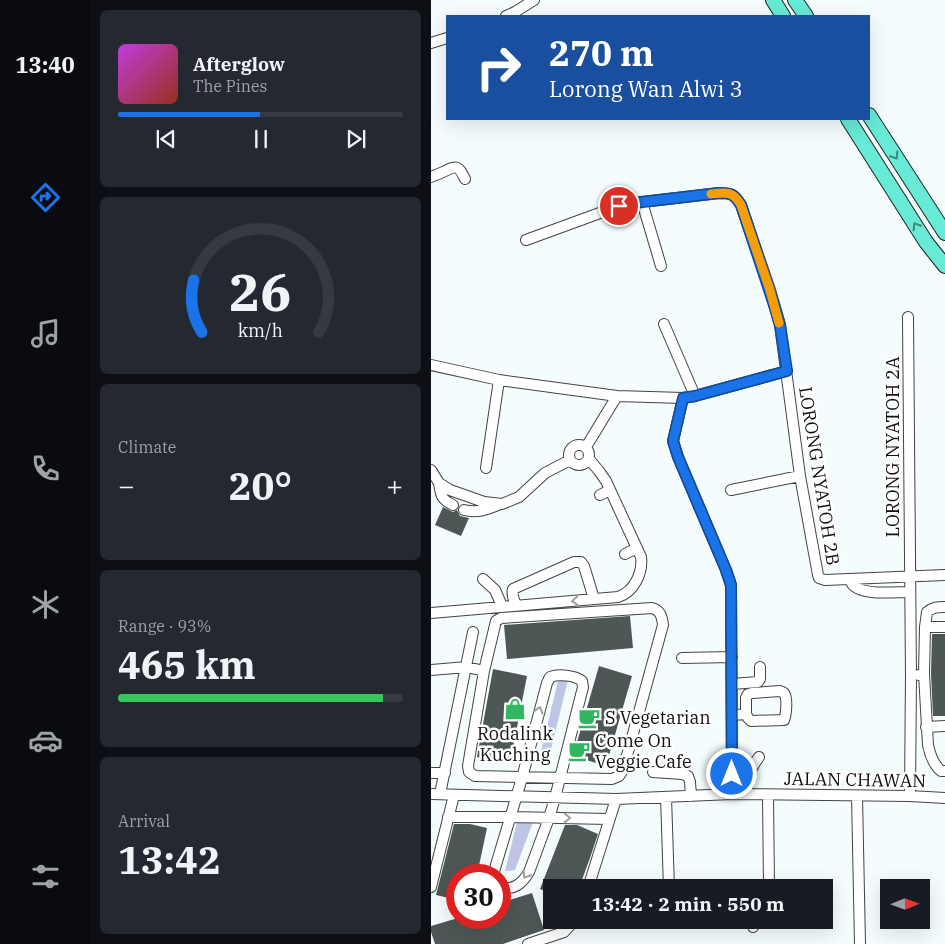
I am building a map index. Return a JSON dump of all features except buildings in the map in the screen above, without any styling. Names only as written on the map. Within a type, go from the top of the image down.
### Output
[{"type":"highway","points":[[773,0],[782,15]]},
{"type":"highway","points":[[795,0],[805,15]]},
{"type":"highway","points":[[870,117],[945,233]]},
{"type":"highway","points":[[849,120],[926,242],[945,266]]},
{"type":"street","points":[[511,14],[534,0]]},
{"type":"street","points":[[431,43],[446,38]]},
{"type":"street","points":[[431,177],[452,166],[460,169],[465,179]]},
{"type":"street","name":"LORONG NYATOH 2B","points":[[642,202],[728,193],[736,196],[741,205],[780,325],[800,476],[817,572],[819,578],[825,580],[849,579]]},
{"type":"street","points":[[526,240],[619,206],[642,202],[661,266]]},
{"type":"street","name":"LORONG NYATOH 2A","points":[[908,317],[911,674],[910,796]]},
{"type":"street","points":[[664,324],[695,396]]},
{"type":"street","points":[[431,365],[499,380],[617,396],[683,398],[787,371]]},
{"type":"street","points":[[486,468],[499,380]]},
{"type":"street","points":[[586,447],[617,396]]},
{"type":"street","points":[[683,398],[673,441],[731,585],[732,794]]},
{"type":"street","points":[[577,445],[586,447],[589,450],[589,460],[582,465],[573,464],[569,455],[573,447],[577,445]]},
{"type":"street","points":[[464,510],[480,511],[519,497],[545,472],[570,460]]},
{"type":"street","points":[[431,612],[625,595],[641,572],[641,557],[603,476],[589,460]]},
{"type":"street","points":[[431,470],[439,483],[441,496],[445,501],[453,505]]},
{"type":"street","points":[[731,490],[800,476]]},
{"type":"street","points":[[439,483],[450,490],[474,499],[502,504]]},
{"type":"street","points":[[600,495],[610,490]]},
{"type":"street","points":[[625,554],[637,548]]},
{"type":"street","points":[[516,605],[513,599],[513,589],[574,562],[581,562],[584,566],[594,599]]},
{"type":"street","points":[[910,592],[868,592],[852,585],[849,579],[945,576]]},
{"type":"street","points":[[483,579],[495,590],[502,606]]},
{"type":"street","points":[[945,607],[937,607],[927,612],[924,674],[927,745],[930,756],[937,768],[945,771]]},
{"type":"street","points":[[652,608],[657,610],[661,615],[663,625],[621,774],[612,779],[522,778],[475,776],[469,772],[468,766],[484,671],[496,621],[501,618],[652,608]]},
{"type":"street","points":[[925,627],[945,627]]},
{"type":"street","points":[[436,794],[445,773],[473,632]]},
{"type":"street","points":[[682,658],[732,657]]},
{"type":"street","points":[[431,670],[467,667],[484,671]]},
{"type":"street","points":[[732,684],[757,682],[760,679],[760,667]]},
{"type":"street","points":[[911,674],[924,674]]},
{"type":"street","points":[[496,864],[522,778],[547,682],[549,678],[554,676],[579,678],[582,681],[583,687],[561,778],[549,818],[529,872],[524,880],[511,888]]},
{"type":"street","points":[[781,691],[786,697],[786,717],[784,720],[751,721],[746,714],[746,698],[752,692],[781,691]]},
{"type":"street","points":[[733,715],[746,714]]},
{"type":"street","points":[[926,727],[945,726]]},
{"type":"street","points":[[747,794],[747,780],[751,769],[759,757]]},
{"type":"street","points":[[653,772],[687,776],[691,796]]},
{"type":"street","points":[[431,773],[445,773]]},
{"type":"street","name":"JALAN CHAWAN","points":[[436,794],[555,798],[747,794],[945,798]]},
{"type":"street","points":[[431,887],[454,795]]},
{"type":"street","points":[[768,795],[769,879]]},
{"type":"street","points":[[857,796],[859,944]]},
{"type":"street","points":[[666,797],[669,879]]},
{"type":"street","points":[[591,879],[616,798]]},
{"type":"street","points":[[448,817],[609,819]]},
{"type":"street","points":[[528,944],[564,932],[567,929]]},
{"type":"shaded area","points":[[568,680],[548,762],[539,760],[558,681]]},
{"type":"shaded area","points":[[517,822],[533,822],[515,870],[511,870],[511,864],[507,864]]},
{"type":"slow traffic","points":[[711,194],[728,193],[736,196],[741,205],[770,290],[779,323]]},
{"type":"place","name":"Rodalink Kuching","points":[[515,709]]},
{"type":"place","name":"S Vegetarian","points":[[589,718]]},
{"type":"place","name":"Come On Veggie Cafe","points":[[579,751]]},
{"type":"route","points":[[619,206],[719,193],[728,193],[736,196],[741,205],[765,273],[780,325],[787,371],[683,398],[673,441],[731,585],[732,774]]}]
